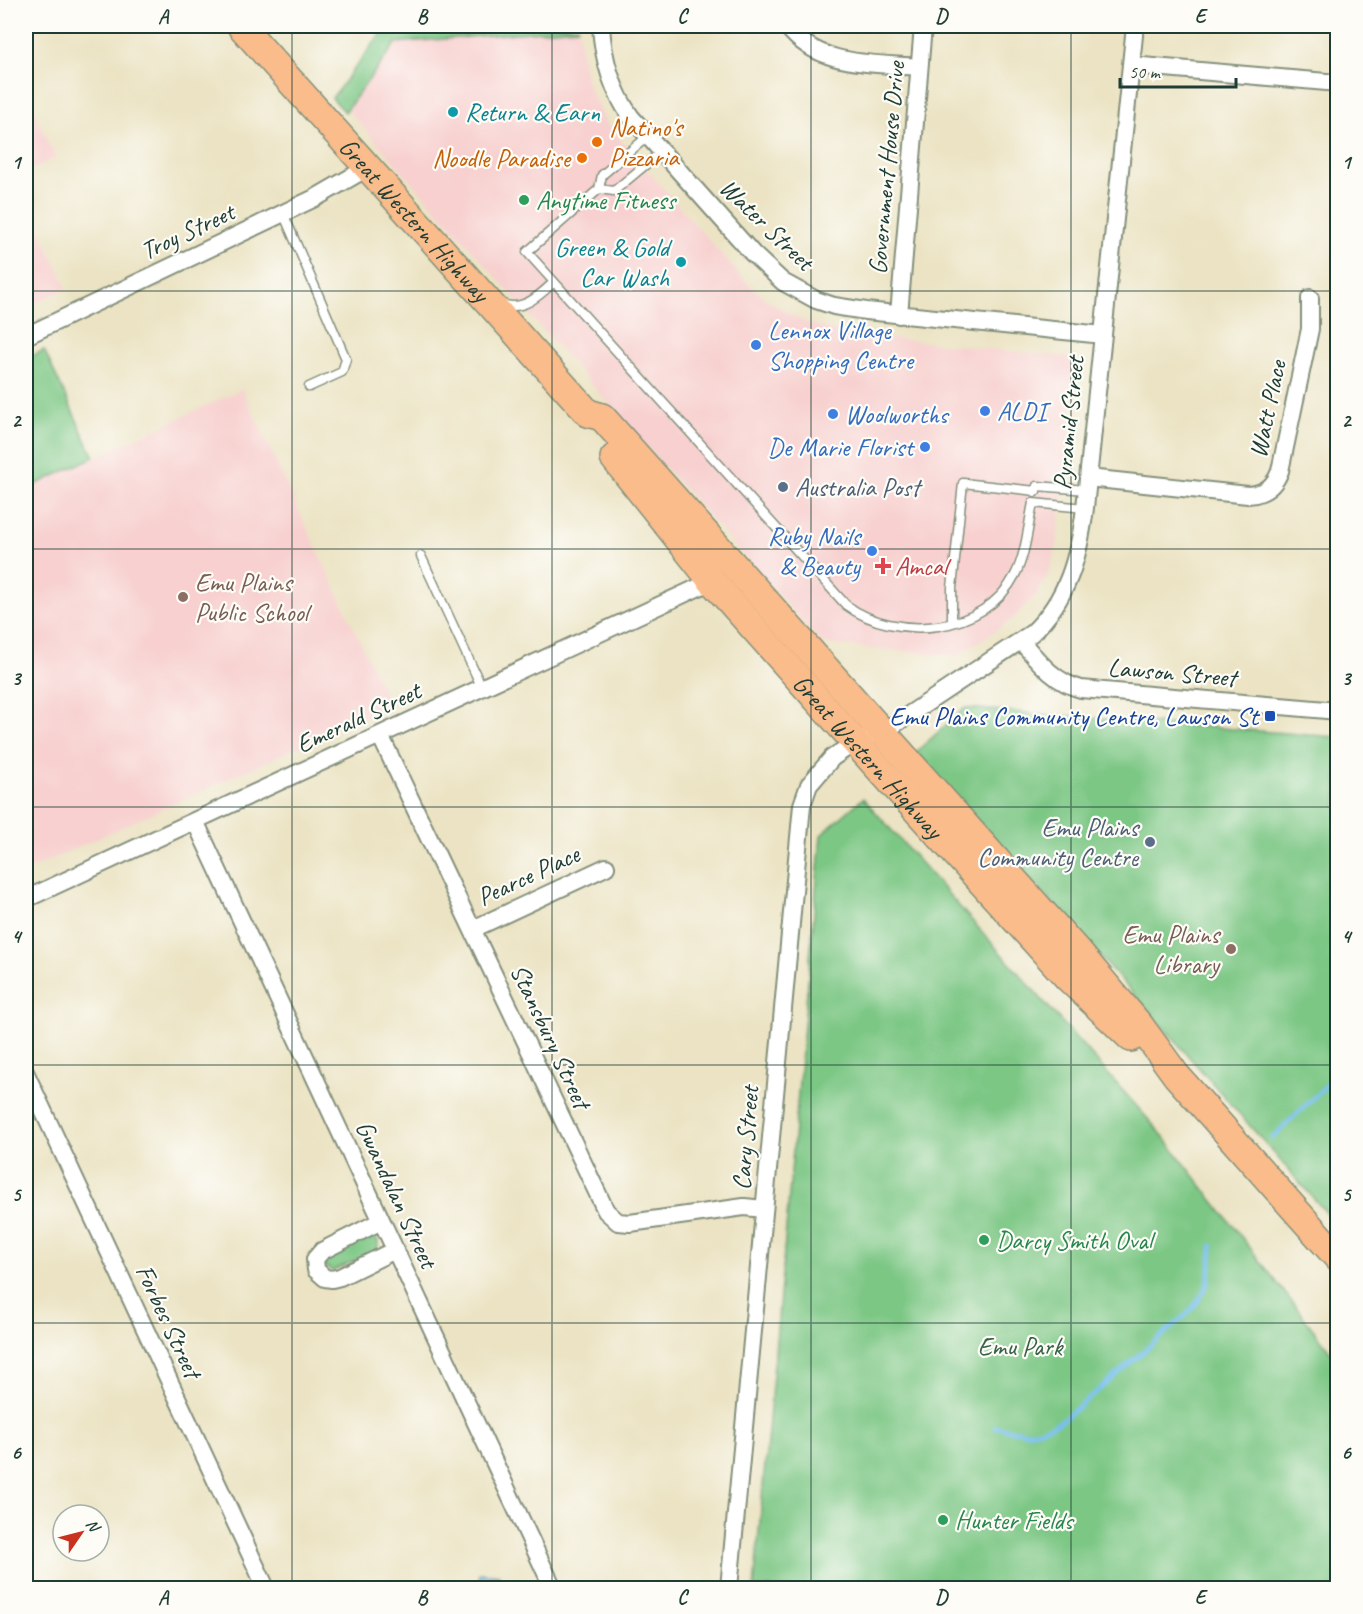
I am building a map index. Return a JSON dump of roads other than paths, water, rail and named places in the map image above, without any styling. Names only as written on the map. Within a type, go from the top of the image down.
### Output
[{"type":"highway","name":"Great Western Highway","points":[[241,26],[588,413],[602,417],[1078,952],[1141,1027],[1176,1076],[1338,1258]]},
{"type":"highway","name":"Great Western Highway","points":[[588,413],[590,427],[712,581],[1068,978],[1131,1038],[1176,1076]]},
{"type":"street","name":"Water Street","points":[[601,26],[607,67],[626,109],[647,137],[753,254],[783,282],[798,292],[834,306],[899,315],[1103,335]]},
{"type":"street","points":[[787,26],[811,48],[833,57],[920,67]]},
{"type":"street","name":"Government House Drive","points":[[899,315],[923,26]]},
{"type":"street","name":"Pyramid Street","points":[[881,731],[1021,641],[1040,625],[1065,591],[1078,552],[1085,508],[1135,26]]},
{"type":"street","points":[[1131,65],[1338,83]]},
{"type":"street","name":"Troy Street","points":[[26,336],[329,191],[368,168]]},
{"type":"street","name":"Watt Place","points":[[1087,484],[1248,495],[1262,493],[1272,486],[1280,471],[1310,329],[1310,298]]},
{"type":"street","name":"Emerald Street","points":[[26,899],[712,581]]},
{"type":"street","name":"Lawson Street","points":[[1021,641],[1060,682],[1081,689],[1338,711]]},
{"type":"street","name":"Cary Street","points":[[729,1588],[802,805],[815,775],[832,758],[855,742],[881,731]]},
{"type":"street","name":"Stansbury Street","points":[[380,735],[601,1204],[611,1217],[618,1222],[630,1223],[744,1207],[764,1209]]},
{"type":"street","name":"Gwandalan Street","points":[[195,821],[553,1588]]},
{"type":"street","name":"Pearce Place","points":[[472,929],[606,867]]},
{"type":"street","name":"Forbes Street","points":[[26,1074],[266,1588]]},
{"type":"street","points":[[381,1221],[322,1251],[315,1259],[316,1270],[324,1278],[336,1278],[395,1250]]},
{"type":"lane","points":[[647,137],[602,175],[599,189],[527,252],[846,605],[866,617],[894,625],[931,627],[952,623],[979,612],[1006,589],[1017,572],[1036,488]]},
{"type":"lane","points":[[599,189],[614,191],[661,152]]},
{"type":"lane","points":[[283,213],[346,359],[342,372],[309,387]]},
{"type":"lane","points":[[487,299],[507,306],[519,306],[535,298],[554,282]]},
{"type":"lane","points":[[952,623],[952,588],[963,483],[1036,488],[1087,484]]},
{"type":"lane","points":[[1033,503],[1085,508]]},
{"type":"lane","points":[[421,556],[482,688]]},
{"type":"water","points":[[480,1573],[499,1575],[499,1581],[491,1585],[479,1579]]},
{"type":"waterway","points":[[1272,1138],[1338,1074]]},
{"type":"waterway","points":[[995,1427],[1025,1432],[1039,1430],[1058,1423],[1087,1400],[1195,1306],[1207,1283],[1212,1246]]},
{"type":"place","name":"Return & Earn","points":[[453,112]]},
{"type":"place","name":"Natino's Pizzaria","points":[[597,142]]},
{"type":"place","name":"Noodle Paradise","points":[[582,158]]},
{"type":"place","name":"Anytime Fitness","points":[[524,200]]},
{"type":"place","name":"Green & Gold Car Wash","points":[[681,262]]},
{"type":"place","name":"Lennox Village Shopping Centre","points":[[756,345]]},
{"type":"place","name":"ALDI","points":[[985,411]]},
{"type":"place","name":"Woolworths","points":[[833,414]]},
{"type":"place","name":"De Marie Florist","points":[[925,447]]},
{"type":"place","name":"Australia Post","points":[[783,487]]},
{"type":"place","name":"Ruby Nails & Beauty","points":[[872,551]]},
{"type":"place","name":"Amcal","points":[[883,566]]},
{"type":"place","name":"Emu Plains Public School","points":[[183,597]]},
{"type":"place","name":"Emu Plains Community Centre, Lawson St","points":[[1270,716]]},
{"type":"place","name":"Emu Plains Community Centre","points":[[1150,842]]},
{"type":"place","name":"Emu Plains Library","points":[[1231,949]]},
{"type":"place","name":"Darcy Smith Oval","points":[[984,1240]]},
{"type":"place","name":"Hunter Fields","points":[[943,1520]]},
{"type":"park label","name":"Emu Park","points":[[1020,1346]]}]
